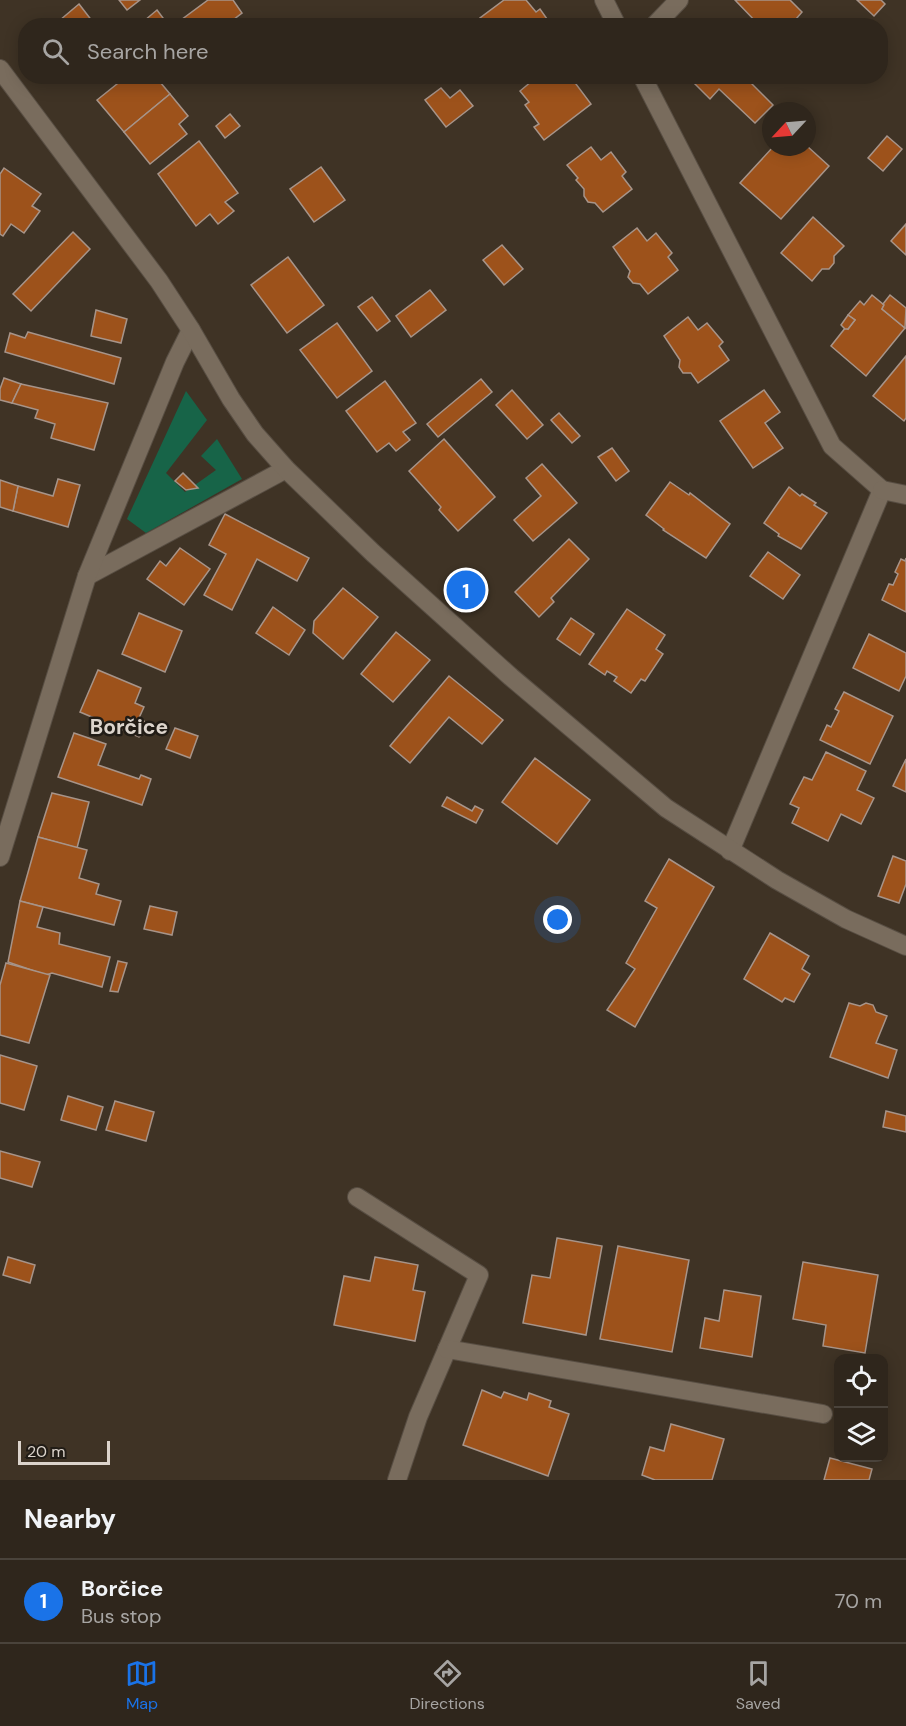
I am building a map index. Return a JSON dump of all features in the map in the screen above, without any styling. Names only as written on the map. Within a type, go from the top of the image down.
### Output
[{"type":"street","points":[[604,0],[613,18]]},
{"type":"street","points":[[662,18],[679,0]]},
{"type":"street","points":[[0,69],[159,281],[231,399],[255,434],[286,469],[373,553],[537,699],[666,808],[730,851],[846,919],[906,946]]},
{"type":"street","points":[[646,84],[832,446],[882,489],[906,495]]},
{"type":"street","points":[[0,857],[87,576],[175,362],[191,330]]},
{"type":"street","points":[[87,576],[286,469]]},
{"type":"street","points":[[730,851],[882,489]]},
{"type":"street","points":[[357,1197],[479,1275],[418,1417],[397,1480]]},
{"type":"street","points":[[447,1349],[823,1414]]},
{"type":"green space","points":[[186,391],[207,420],[166,473],[185,492],[216,470],[201,456],[217,439],[242,479],[146,533],[127,519]]},
{"type":"building","points":[[119,0],[140,0],[127,10]]},
{"type":"building","points":[[208,0],[233,0],[242,13],[235,18],[184,18]]},
{"type":"building","points":[[504,0],[526,0],[536,12],[540,9],[546,18],[480,18]]},
{"type":"building","points":[[735,0],[790,0],[802,12],[797,18],[752,18]]},
{"type":"building","points":[[857,0],[881,0],[885,4],[874,16]]},
{"type":"building","points":[[79,4],[90,18],[62,18]]},
{"type":"building","points":[[157,10],[163,18],[148,18]]},
{"type":"building","points":[[117,84],[162,84],[170,94],[124,132],[97,100]]},
{"type":"building","points":[[528,84],[576,84],[591,104],[544,140],[534,127],[539,124],[525,105],[529,102],[520,91]]},
{"type":"building","points":[[695,84],[752,84],[770,102],[762,102],[762,116],[755,123],[719,89],[710,99]]},
{"type":"building","points":[[441,88],[450,98],[460,90],[473,106],[446,127],[425,100]]},
{"type":"building","points":[[170,94],[188,116],[179,124],[187,134],[150,164],[124,132]]},
{"type":"building","points":[[230,114],[240,126],[225,138],[216,126]]},
{"type":"building","points":[[887,136],[902,149],[883,171],[868,158]]},
{"type":"building","points":[[199,141],[238,193],[225,202],[234,211],[218,224],[210,214],[196,226],[158,174]]},
{"type":"building","points":[[591,147],[601,160],[611,152],[626,172],[622,176],[632,189],[603,212],[595,203],[588,202],[584,196],[584,189],[576,180],[578,178],[567,165]]},
{"type":"building","points":[[816,154],[829,166],[781,219],[740,183],[765,156],[816,156]]},
{"type":"building","points":[[321,167],[345,200],[314,222],[290,189]]},
{"type":"building","points":[[4,168],[41,194],[32,206],[40,211],[24,233],[11,224],[3,236],[0,234],[0,174]]},
{"type":"building","points":[[813,217],[844,246],[834,256],[834,263],[829,269],[822,269],[812,281],[781,253]]},
{"type":"building","points":[[906,224],[906,255],[891,241]]},
{"type":"building","points":[[637,228],[647,241],[656,233],[672,253],[668,257],[678,270],[648,294],[640,284],[633,283],[628,277],[630,271],[613,247]]},
{"type":"building","points":[[73,232],[90,249],[31,311],[13,294]]},
{"type":"building","points":[[502,245],[523,269],[504,285],[483,260]]},
{"type":"building","points":[[288,257],[324,305],[287,333],[251,285]]},
{"type":"building","points":[[430,290],[446,310],[411,337],[396,316]]},
{"type":"building","points":[[872,295],[884,305],[882,309],[905,328],[866,376],[831,346],[846,327],[848,329],[855,320],[848,315],[860,301],[864,305]]},
{"type":"building","points":[[890,295],[906,308],[905,328],[882,309]]},
{"type":"building","points":[[372,297],[390,321],[377,331],[358,307]]},
{"type":"building","points":[[96,310],[127,319],[121,343],[91,336]]},
{"type":"building","points":[[848,315],[855,320],[848,329],[845,329],[841,325]]},
{"type":"building","points":[[688,317],[698,330],[707,323],[723,342],[719,346],[729,360],[698,383],[691,373],[683,373],[679,367],[680,360],[664,336]]},
{"type":"building","points":[[337,323],[372,371],[337,398],[300,350]]},
{"type":"building","points":[[28,332],[121,358],[114,384],[5,352],[10,333],[25,338]]},
{"type":"building","points":[[906,356],[906,418],[904,421],[873,396]]},
{"type":"building","points":[[4,378],[21,384],[12,403],[0,400],[0,389]]},
{"type":"building","points":[[481,379],[492,392],[438,437],[427,424]]},
{"type":"building","points":[[385,381],[416,423],[403,432],[410,440],[396,451],[389,443],[377,452],[346,411]]},
{"type":"building","points":[[21,384],[108,403],[94,450],[51,438],[55,424],[35,418],[38,410],[12,403]]},
{"type":"building","points":[[512,390],[543,425],[527,439],[496,405]]},
{"type":"building","points":[[764,390],[780,412],[765,423],[783,448],[753,468],[720,421]]},
{"type":"building","points":[[559,413],[580,436],[572,443],[551,420]]},
{"type":"building","points":[[444,439],[495,497],[458,531],[439,510],[441,507],[409,471]]},
{"type":"building","points":[[612,448],[629,471],[616,481],[598,457]]},
{"type":"building","points":[[542,464],[577,503],[533,541],[514,520],[541,496],[526,478]]},
{"type":"building","points":[[183,473],[198,488],[186,490],[175,481]]},
{"type":"building","points":[[58,479],[80,485],[68,527],[13,511],[18,486],[53,496]]},
{"type":"building","points":[[0,480],[18,486],[13,511],[0,507]]},
{"type":"building","points":[[670,482],[689,495],[690,493],[730,524],[706,558],[663,530],[646,515]]},
{"type":"building","points":[[789,487],[800,496],[802,494],[816,503],[814,505],[827,513],[801,549],[778,536],[779,534],[764,523]]},
{"type":"building","points":[[225,514],[309,558],[297,581],[257,559],[232,610],[204,595],[226,554],[209,545]]},
{"type":"building","points":[[569,539],[589,559],[551,598],[554,602],[539,617],[515,592]]},
{"type":"building","points":[[180,548],[210,569],[184,605],[147,579],[160,561],[166,566]]},
{"type":"building","points":[[768,552],[800,575],[783,599],[750,576]]},
{"type":"building","points":[[906,558],[906,612],[882,600],[889,584],[893,585],[898,574],[895,572],[901,559],[905,561]]},
{"type":"building","points":[[343,588],[378,617],[343,659],[313,633],[314,621]]},
{"type":"building","points":[[273,607],[305,630],[289,655],[256,633]]},
{"type":"building","points":[[627,609],[665,635],[656,649],[663,654],[645,681],[641,679],[631,693],[614,681],[617,677],[607,671],[605,675],[589,664]]},
{"type":"building","points":[[139,613],[182,631],[165,672],[122,654]]},
{"type":"building","points":[[571,618],[594,634],[580,655],[557,639]]},
{"type":"building","points":[[396,632],[430,660],[393,702],[361,674]]},
{"type":"building","points":[[869,634],[906,653],[906,676],[899,691],[853,668]]},
{"type":"building","points":[[98,670],[141,688],[135,703],[144,707],[139,718],[144,721],[147,731],[139,737],[80,712]]},
{"type":"building","points":[[449,676],[503,720],[482,744],[449,717],[410,763],[390,746]]},
{"type":"building","points":[[844,692],[893,716],[870,764],[820,740],[827,725],[831,727],[839,711],[835,709]]},
{"type":"building","points":[[175,728],[198,736],[190,758],[166,749]]},
{"type":"building","points":[[74,733],[106,744],[98,765],[139,779],[141,775],[151,779],[142,805],[58,777]]},
{"type":"building","points":[[826,752],[866,771],[857,790],[874,798],[861,824],[841,814],[828,841],[792,823],[799,808],[790,804],[804,777],[812,780]]},
{"type":"building","points":[[535,758],[590,800],[557,844],[502,802]]},
{"type":"building","points":[[906,759],[906,792],[893,786]]},
{"type":"building","points":[[52,793],[89,802],[77,848],[38,837]]},
{"type":"building","points":[[447,797],[472,811],[475,806],[483,810],[476,823],[442,806]]},
{"type":"building","points":[[38,837],[87,850],[79,878],[99,884],[96,894],[121,901],[114,925],[20,901]]},
{"type":"building","points":[[893,856],[906,861],[906,884],[899,903],[878,896]]},
{"type":"building","points":[[669,859],[714,887],[635,1027],[607,1010],[635,969],[626,963],[657,908],[645,901]]},
{"type":"building","points":[[20,901],[43,907],[37,927],[60,933],[59,944],[110,957],[102,987],[52,973],[46,975],[8,962]]},
{"type":"building","points":[[150,906],[177,912],[172,935],[144,929]]},
{"type":"building","points":[[770,933],[809,956],[802,969],[810,974],[794,1002],[785,998],[782,1002],[744,979]]},
{"type":"building","points":[[118,961],[127,963],[118,992],[110,991]]},
{"type":"building","points":[[6,963],[50,975],[29,1043],[0,1035],[0,985]]},
{"type":"building","points":[[849,1003],[860,1006],[866,1003],[873,1005],[876,1012],[887,1016],[876,1043],[897,1050],[888,1078],[830,1057]]},
{"type":"building","points":[[0,1055],[37,1066],[24,1110],[0,1103]]},
{"type":"building","points":[[68,1096],[103,1107],[96,1130],[61,1120]]},
{"type":"building","points":[[115,1101],[154,1112],[146,1141],[106,1130]]},
{"type":"building","points":[[886,1111],[906,1116],[906,1132],[883,1127]]},
{"type":"building","points":[[0,1151],[40,1162],[32,1187],[0,1178]]},
{"type":"building","points":[[557,1238],[602,1246],[586,1335],[523,1323],[532,1275],[550,1278]]},
{"type":"building","points":[[618,1246],[689,1260],[672,1352],[600,1339]]},
{"type":"building","points":[[8,1257],[35,1265],[30,1283],[3,1275]]},
{"type":"building","points":[[375,1257],[418,1265],[413,1290],[425,1292],[415,1341],[334,1325],[344,1276],[370,1281]]},
{"type":"building","points":[[803,1262],[878,1275],[865,1353],[823,1346],[826,1325],[793,1319]]},
{"type":"building","points":[[724,1290],[761,1296],[752,1357],[700,1348],[705,1318],[719,1321]]},
{"type":"building","points":[[482,1390],[501,1398],[504,1392],[527,1400],[529,1393],[551,1401],[549,1407],[569,1414],[548,1476],[463,1445]]},
{"type":"building","points":[[671,1424],[724,1439],[712,1480],[655,1480],[642,1475],[650,1447],[664,1451]]},
{"type":"building","points":[[830,1458],[834,1459],[834,1462],[845,1462],[872,1469],[869,1480],[824,1480]]},
{"type":"place","name":"Borčice","points":[[466,590]]},
{"type":"district","name":"Borčice","points":[[129,727]]}]
